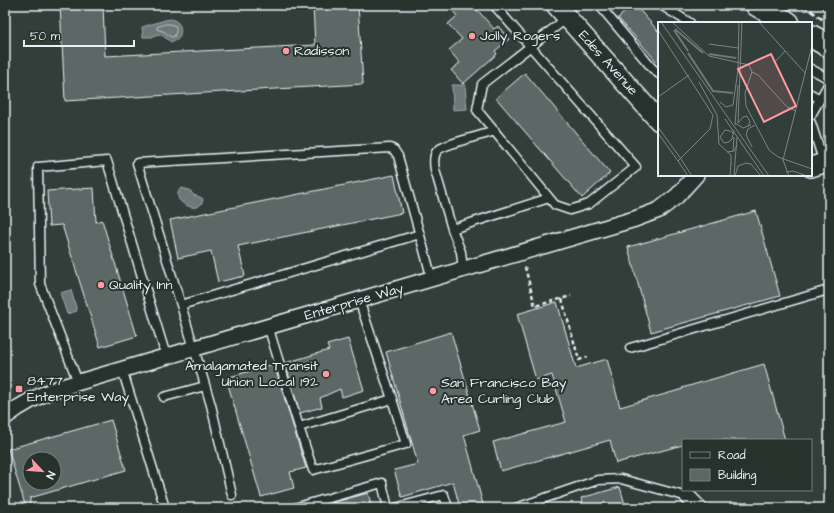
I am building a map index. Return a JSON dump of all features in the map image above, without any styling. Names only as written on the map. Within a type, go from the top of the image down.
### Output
[{"type":"main road","points":[[758,5],[786,22]]},
{"type":"main road","points":[[812,37],[829,46]]},
{"type":"street","name":"Edes Avenue","points":[[562,11],[658,120]]},
{"type":"street","name":"Enterprise Way","points":[[5,417],[17,408],[45,393],[78,382],[635,219],[659,210],[677,196],[695,176]]},
{"type":"street","points":[[688,497],[699,508]]},
{"type":"lane","points":[[494,5],[530,46],[636,167],[589,204],[570,210],[555,205],[477,110],[482,84],[530,46],[562,11]]},
{"type":"lane","points":[[599,5],[658,73]]},
{"type":"lane","points":[[660,5],[688,22]]},
{"type":"lane","points":[[812,70],[829,79]]},
{"type":"lane","points":[[812,113],[829,83]]},
{"type":"lane","points":[[812,95],[820,99]]},
{"type":"lane","points":[[812,127],[821,164]]},
{"type":"lane","points":[[463,270],[461,252],[452,230],[434,163],[435,157],[437,151],[445,146],[494,132]]},
{"type":"lane","points":[[232,495],[211,405],[137,162],[390,148],[394,150],[398,156],[432,279]]},
{"type":"lane","points":[[78,382],[40,284],[38,167],[107,161],[166,356]]},
{"type":"lane","points":[[452,230],[549,198]]},
{"type":"lane","points":[[181,305],[420,234]]},
{"type":"lane","points":[[630,348],[825,290]]},
{"type":"lane","points":[[268,326],[313,470],[406,444],[359,300]]},
{"type":"lane","points":[[122,369],[165,508]]},
{"type":"lane","points":[[164,397],[205,386]]},
{"type":"lane","points":[[299,427],[392,399]]},
{"type":"lane","points":[[516,508],[598,480],[621,479],[688,497]]},
{"type":"lane","points":[[294,508],[382,484],[388,508]]},
{"type":"lane","points":[[395,508],[444,495],[448,508]]},
{"type":"path","points":[[521,253],[535,306],[571,296]]},
{"type":"path","points":[[562,298],[579,360],[588,357]]},
{"type":"water","points":[[171,19],[177,22],[180,26],[181,30],[177,40],[171,42],[158,34],[152,37],[143,37],[142,27]]},
{"type":"water","points":[[452,85],[465,85],[467,109],[453,110]]},
{"type":"water","points":[[181,188],[190,190],[193,195],[203,199],[202,203],[195,207],[183,203],[178,196],[178,192]]},
{"type":"water","points":[[71,290],[77,311],[67,314],[60,293]]},
{"type":"building","name":"Radisson","points":[[60,5],[103,5],[105,56],[315,45],[313,5],[358,5],[363,84],[65,101]]},
{"type":"building","points":[[448,5],[473,5],[494,29],[498,26],[509,39],[495,51],[497,54],[463,84],[451,70],[460,63],[449,50],[462,39],[448,24],[457,16]]},
{"type":"building","points":[[633,5],[635,5],[658,31],[658,63],[618,18]]},
{"type":"building","points":[[525,73],[610,173],[582,198],[496,98]]},
{"type":"building","points":[[394,175],[402,213],[238,246],[245,276],[218,282],[211,251],[178,258],[170,220]]},
{"type":"building","name":"Quality Inn","points":[[94,188],[96,222],[102,220],[137,336],[100,347],[62,225],[49,226],[47,191]]},
{"type":"building","points":[[756,211],[780,296],[651,332],[628,247]]},
{"type":"building","points":[[557,302],[576,368],[607,359],[620,407],[764,364],[785,439],[682,439],[682,445],[616,463],[610,440],[501,471],[493,442],[566,422],[552,375],[536,380],[517,314]]},
{"type":"building","name":"San Francisco Bay Area Curling Club","points":[[451,332],[480,430],[464,435],[484,508],[460,508],[453,482],[402,497],[394,470],[418,464],[386,352]]},
{"type":"building","points":[[348,339],[364,390],[342,397],[340,389],[320,398],[322,407],[300,413],[285,363],[329,350],[327,345]]},
{"type":"building","points":[[274,364],[306,468],[290,472],[294,488],[261,497],[226,378]]},
{"type":"building","points":[[111,420],[126,470],[62,489],[62,451],[22,451],[22,491],[54,491],[30,498],[30,508],[26,508],[8,449]]},
{"type":"building","points":[[620,487],[626,508],[584,508],[581,498]]},
{"type":"building","points":[[368,493],[372,508],[321,508],[321,506]]},
{"type":"railway","points":[[803,5],[829,24]]},
{"type":"railway","points":[[820,5],[829,12]]},
{"type":"place","name":"Jolly Rogers","points":[[472,36]]},
{"type":"place","name":"Radisson","points":[[286,51]]},
{"type":"place","name":"Quality Inn","points":[[101,285]]},
{"type":"place","name":"Amalgamated Transit Union Local 192","points":[[326,374]]},
{"type":"place","name":"8477 Enterprise Way","points":[[19,389]]},
{"type":"place","name":"San Francisco Bay Area Curling Club","points":[[433,391]]}]
